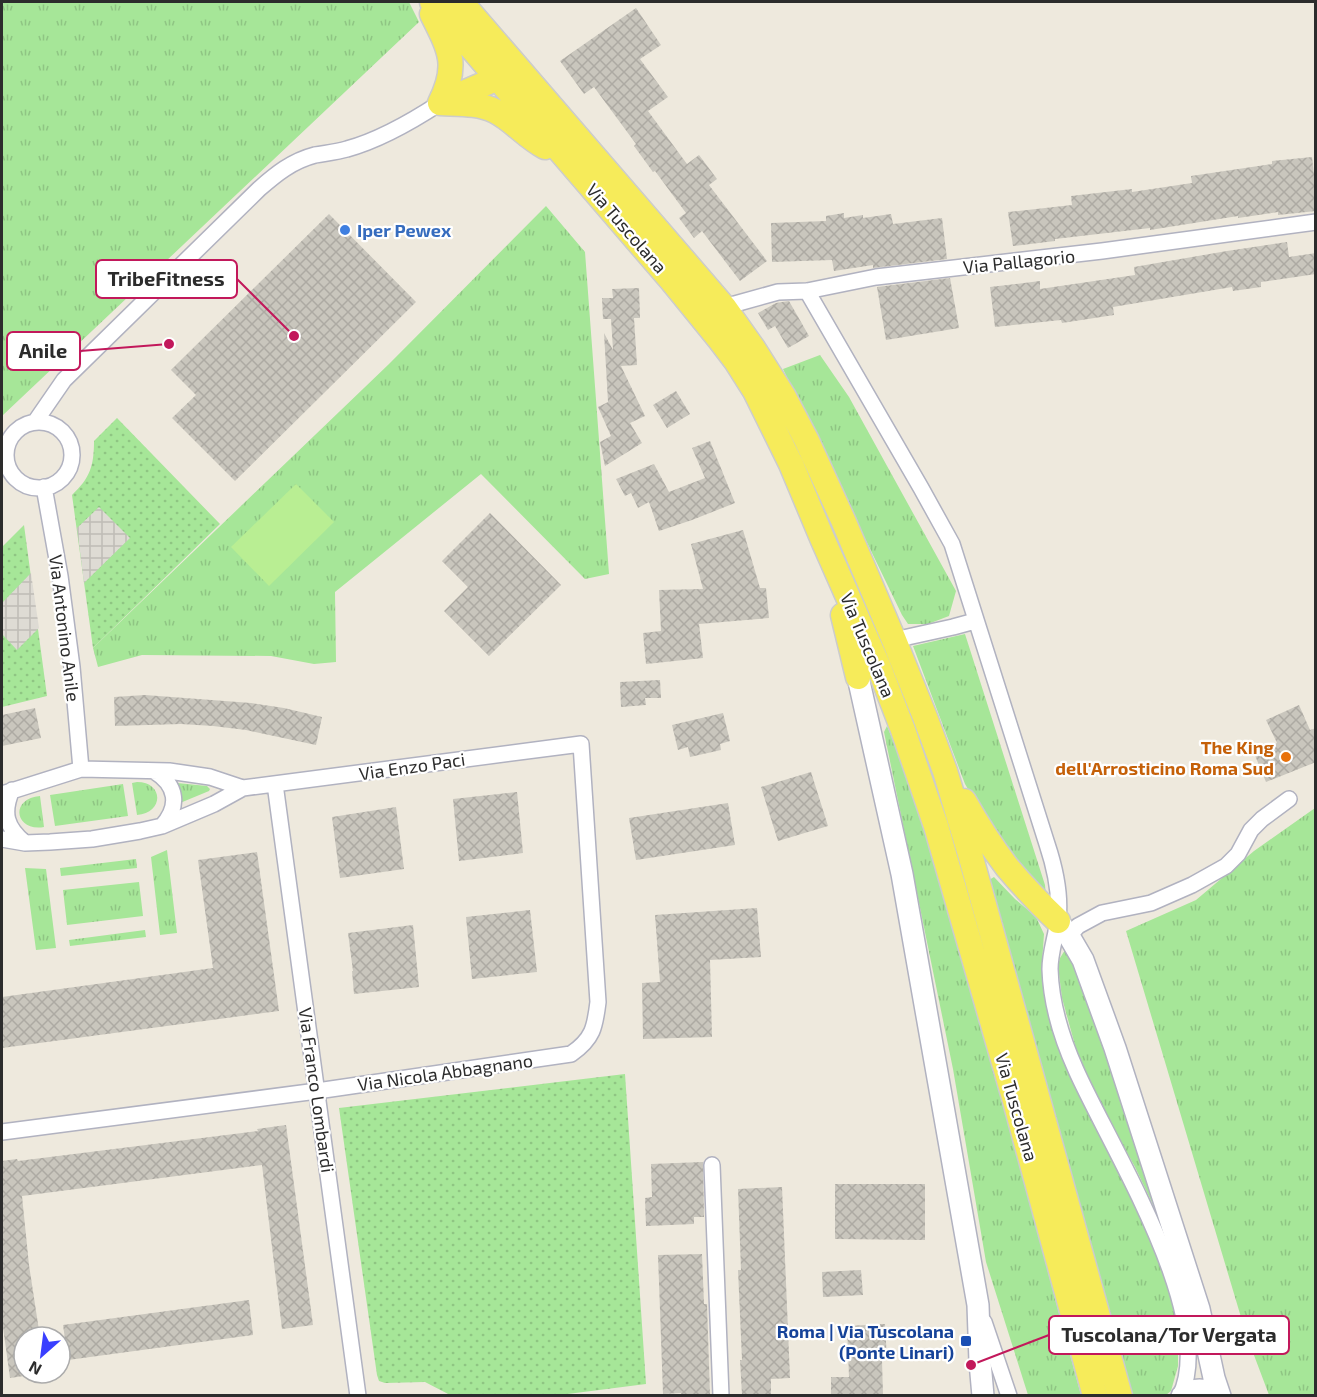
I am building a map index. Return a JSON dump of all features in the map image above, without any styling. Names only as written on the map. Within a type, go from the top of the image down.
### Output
[{"type":"main road","points":[[426,2],[448,50],[451,65],[448,86],[440,103]]},
{"type":"main road","name":"Via Tuscolana","points":[[432,2],[720,339],[754,391],[778,436],[890,695],[939,834],[1016,1101],[1095,1395]]},
{"type":"main road","name":"Via Tuscolana","points":[[461,2],[724,308],[769,372],[800,427],[894,640],[945,771],[973,864],[1120,1395]]},
{"type":"main road","points":[[440,103],[498,78],[523,74]]},
{"type":"main road","points":[[440,103],[490,109],[502,115],[536,142],[564,155]]},
{"type":"main road","points":[[822,538],[858,677]]},
{"type":"main road","points":[[945,771],[995,850],[1024,886],[1064,929]]},
{"type":"street","points":[[35,422],[64,380],[282,169],[312,156],[348,149],[382,135],[414,120],[440,103]]},
{"type":"street","name":"Via Pallagorio","points":[[724,308],[778,292],[807,291],[876,277],[1102,251],[1316,222]]},
{"type":"street","points":[[807,291],[952,544],[1051,855],[1064,929],[1083,960],[1115,1048],[1197,1303],[1219,1395]]},
{"type":"street","points":[[35,422],[46,422],[64,433],[70,443],[72,455],[70,466],[64,476],[44,487],[34,487],[18,480],[4,464],[12,435],[22,426],[35,422]]},
{"type":"street","name":"Via Antonino Anile","points":[[44,487],[60,576],[72,667],[81,769]]},
{"type":"street","points":[[894,640],[975,621]]},
{"type":"street","name":"Via Tuscolana","points":[[858,677],[902,874],[978,1305],[983,1395]]},
{"type":"street","name":"Via Enzo Paci","points":[[2,839],[25,843],[92,839],[162,826],[214,804],[243,788],[581,744]]},
{"type":"street","name":"Via Nicola Abbagnano","points":[[2,1132],[572,1054],[591,1035],[598,1002],[581,744]]},
{"type":"street","name":"Via Enzo Paci","points":[[25,843],[9,825],[6,813],[7,792],[81,769],[154,771],[210,777],[243,788]]},
{"type":"street","points":[[154,771],[163,777],[174,796],[169,818],[162,826]]},
{"type":"street","name":"Via Franco Lombardi","points":[[275,784],[358,1395]]},
{"type":"street","points":[[1181,1395],[1186,1384],[1188,1358],[1185,1324],[1177,1289],[1156,1235],[1071,1059],[1054,998],[1051,952],[1064,929],[1078,926],[1102,913],[1151,903],[1192,885],[1226,866],[1238,854],[1251,830],[1290,799]]},
{"type":"street","points":[[712,1165],[721,1395]]},
{"type":"street","name":"Via Tuscolana","points":[[978,1305],[1009,1395]]},
{"type":"street","points":[[1181,1395],[1197,1389],[1208,1390],[1219,1395]]},
{"type":"green space","points":[[2,2],[409,2],[419,22],[2,416]]},
{"type":"green space","points":[[546,206],[585,252],[609,574],[585,579],[481,474],[335,592],[336,662],[314,664],[271,656],[142,655],[98,667],[93,648],[389,364]]},
{"type":"green space","points":[[820,355],[849,397],[956,591],[949,616],[928,624],[908,624],[902,615],[783,369]]},
{"type":"green space","points":[[117,418],[220,524],[93,648],[72,495],[90,471],[94,441]]},
{"type":"green space","points":[[296,484],[334,522],[269,586],[231,547]]},
{"type":"green space","points":[[24,525],[47,696],[2,707],[2,547]]},
{"type":"green space","points":[[965,634],[1045,885],[1046,896],[997,839],[965,784],[913,646]]},
{"type":"green space","points":[[887,726],[923,817],[953,909],[1081,1395],[1028,1395],[986,1262],[953,1069],[884,732]]},
{"type":"green space","points":[[132,783],[146,783],[152,787],[157,798],[152,809],[137,815]]},
{"type":"green space","points":[[177,783],[207,786],[210,789],[180,803],[181,795]]},
{"type":"green space","points":[[123,784],[128,816],[55,826],[50,795]]},
{"type":"green space","points":[[40,796],[44,827],[27,825],[22,820],[20,808],[30,798]]},
{"type":"green space","points":[[1315,808],[1315,1395],[1269,1395],[1246,1334],[1126,931],[1196,900],[1254,851]]},
{"type":"green space","points":[[167,850],[177,933],[160,935],[151,857]]},
{"type":"green space","points":[[136,859],[137,868],[61,876],[60,868]]},
{"type":"green space","points":[[25,868],[46,869],[56,948],[36,950]]},
{"type":"green space","points":[[994,877],[1036,917],[1044,934],[1042,963],[1054,1026],[1156,1245],[1178,1319],[1178,1366],[1171,1391],[1166,1395],[1128,1395],[989,880]]},
{"type":"green space","points":[[139,882],[143,916],[67,925],[63,890]]},
{"type":"green space","points":[[145,930],[146,937],[70,946],[69,940]]},
{"type":"green space","points":[[1065,950],[1084,984],[1164,1228],[1135,1167],[1091,1088],[1078,1056],[1062,998],[1058,966]]},
{"type":"green space","points":[[625,1074],[646,1384],[552,1396],[452,1396],[425,1382],[385,1383],[379,1381],[339,1108]]},
{"type":"shaded area","points":[[99,507],[130,538],[84,583],[77,528]]},
{"type":"shaded area","points":[[31,573],[39,628],[17,650],[2,634],[2,603]]},
{"type":"building","points":[[636,8],[661,45],[640,59],[668,97],[648,111],[687,164],[699,155],[717,179],[709,185],[767,261],[740,281],[702,231],[694,238],[679,218],[686,213],[634,146],[636,144],[594,87],[584,94],[560,61]]},
{"type":"building","points":[[1312,157],[1316,211],[1278,215],[1278,212],[1238,218],[1238,216],[1150,230],[1150,228],[1055,239],[1055,241],[1013,246],[1008,212],[1072,205],[1071,196],[1132,189],[1132,192],[1192,183],[1191,176],[1272,164],[1272,161]]},
{"type":"building","points":[[844,213],[844,218],[891,214],[893,224],[942,218],[947,259],[873,268],[873,265],[834,271],[832,260],[772,262],[771,223],[826,221],[826,216]]},
{"type":"building","points":[[329,214],[416,302],[235,481],[172,418],[196,395],[171,370]]},
{"type":"building","points":[[1287,242],[1289,257],[1316,253],[1316,274],[1261,282],[1261,287],[1233,291],[1232,287],[1113,307],[1114,315],[1062,323],[1061,320],[995,327],[990,287],[1040,281],[1040,289],[1135,275],[1134,267]]},
{"type":"building","points":[[950,278],[959,328],[886,340],[877,287]]},
{"type":"building","points":[[639,288],[640,318],[634,318],[637,365],[621,366],[645,416],[630,423],[642,443],[605,466],[600,442],[611,436],[598,407],[608,402],[604,333],[613,350],[611,319],[603,319],[602,298],[613,298],[612,289]]},
{"type":"building","points":[[789,301],[809,336],[788,348],[775,326],[768,330],[758,313],[776,303]]},
{"type":"building","points":[[676,391],[690,414],[667,428],[653,405]]},
{"type":"building","points":[[710,441],[735,503],[659,531],[649,502],[638,508],[631,493],[625,496],[616,479],[654,464],[669,492],[705,478],[692,448]]},
{"type":"building","points":[[490,513],[561,585],[489,656],[444,611],[468,587],[442,561]]},
{"type":"building","points":[[743,530],[760,588],[766,588],[769,618],[699,624],[703,658],[646,664],[643,633],[661,631],[659,590],[703,589],[691,544]]},
{"type":"building","points":[[660,680],[661,698],[645,698],[646,705],[621,707],[620,682]]},
{"type":"building","points":[[145,695],[251,703],[322,717],[316,745],[246,730],[213,726],[181,724],[115,726],[114,697]]},
{"type":"building","name":"The King dell'Arrosticino Roma Sud","points":[[1299,705],[1310,730],[1316,728],[1316,762],[1266,782],[1254,753],[1277,743],[1266,720]]},
{"type":"building","points":[[35,708],[41,738],[2,746],[2,715]]},
{"type":"building","points":[[723,713],[730,741],[720,744],[721,750],[690,757],[688,747],[678,750],[672,725]]},
{"type":"building","points":[[811,772],[828,826],[778,841],[761,787]]},
{"type":"building","points":[[517,792],[523,853],[459,861],[453,799]]},
{"type":"building","points":[[728,803],[735,845],[636,860],[629,818]]},
{"type":"building","points":[[396,807],[404,869],[340,878],[332,817]]},
{"type":"building","points":[[257,852],[279,1011],[2,1048],[2,997],[213,968],[198,860]]},
{"type":"building","points":[[757,908],[761,957],[710,960],[712,1037],[643,1039],[642,983],[660,982],[655,915]]},
{"type":"building","points":[[530,910],[537,972],[472,979],[466,917]]},
{"type":"building","points":[[413,925],[419,987],[354,994],[348,933]]},
{"type":"building","points":[[286,1125],[313,1325],[282,1329],[262,1165],[22,1196],[38,1325],[12,1325],[12,1378],[10,1378],[2,1320],[2,1161],[17,1159],[18,1161],[258,1131],[257,1129]]},
{"type":"building","points":[[703,1162],[704,1217],[694,1217],[694,1224],[646,1226],[645,1198],[652,1197],[651,1164]]},
{"type":"building","points":[[835,1184],[925,1184],[925,1240],[835,1239]]},
{"type":"building","points":[[782,1187],[790,1378],[771,1379],[771,1395],[742,1395],[738,1189]]},
{"type":"building","points":[[702,1254],[704,1304],[707,1304],[710,1395],[663,1394],[658,1255]]},
{"type":"building","points":[[861,1270],[863,1295],[823,1297],[822,1272]]},
{"type":"building","points":[[249,1300],[253,1335],[72,1359],[72,1325],[63,1325]]},
{"type":"building","points":[[885,1324],[887,1360],[882,1360],[883,1395],[831,1395],[831,1377],[849,1377],[847,1326]]},
{"type":"place","name":"Iper Pewex","points":[[345,230]]},
{"type":"place","name":"TribeFitness","points":[[294,336]]},
{"type":"place","name":"Anile","points":[[169,344]]},
{"type":"place","name":"The King dell'Arrosticino Roma Sud","points":[[1286,757]]},
{"type":"place","name":"Roma | Via Tuscolana (Ponte Linari)","points":[[966,1341]]},
{"type":"place","name":"Tuscolana/Tor Vergata","points":[[971,1365]]}]
